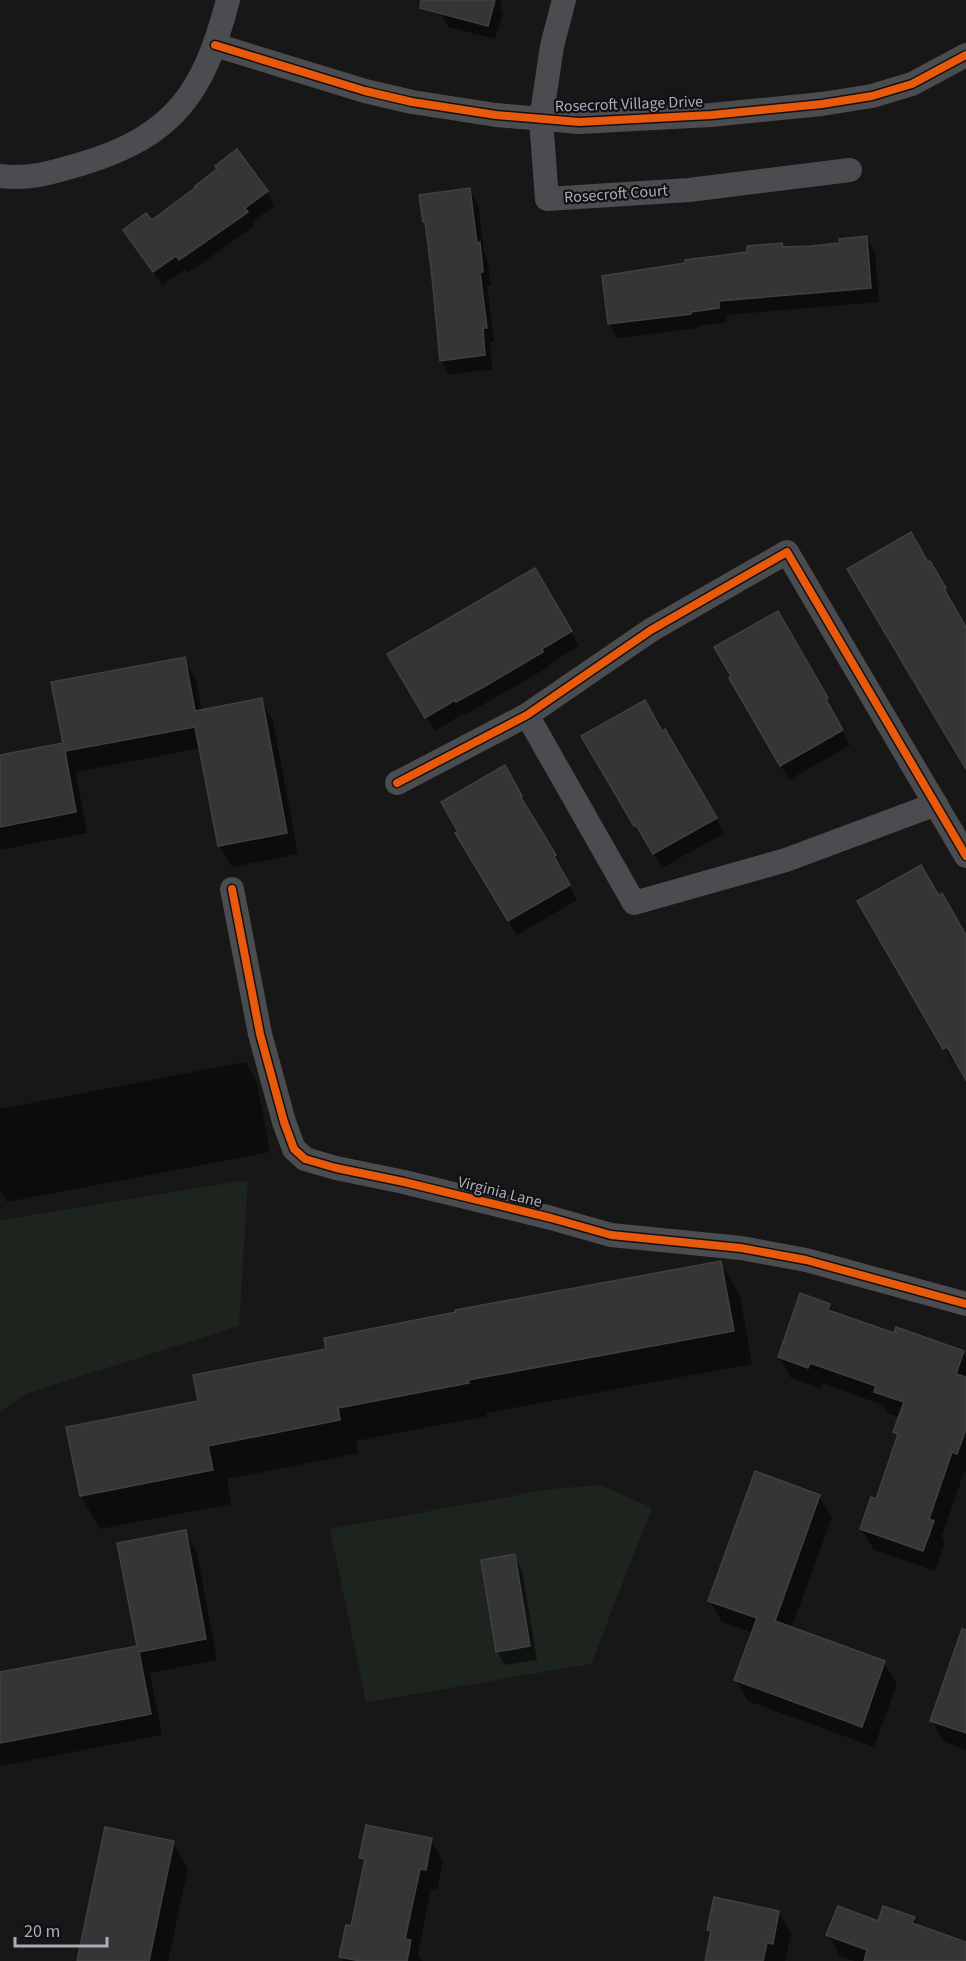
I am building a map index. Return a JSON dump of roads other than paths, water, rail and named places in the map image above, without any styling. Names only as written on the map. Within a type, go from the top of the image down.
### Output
[{"type":"street","points":[[0,176],[29,177],[95,160],[125,148],[168,121],[185,102],[215,45],[228,0]]},
{"type":"street","name":"Rosecroft Court","points":[[564,0],[552,46],[541,120],[547,199],[689,190],[850,170]]},
{"type":"street","name":"Rosecroft Village Drive","points":[[215,45],[365,91],[467,111],[579,122],[711,115],[822,104],[872,96],[912,84],[966,55]]},
{"type":"street","points":[[397,783],[527,715],[651,630],[787,552],[966,856]]},
{"type":"street","points":[[527,715],[634,903],[786,860],[936,804]]},
{"type":"street","name":"Virginia Lane","points":[[232,889],[260,1034],[284,1122],[294,1149],[305,1159],[551,1218],[610,1235],[741,1248],[806,1260],[966,1304]]}]
